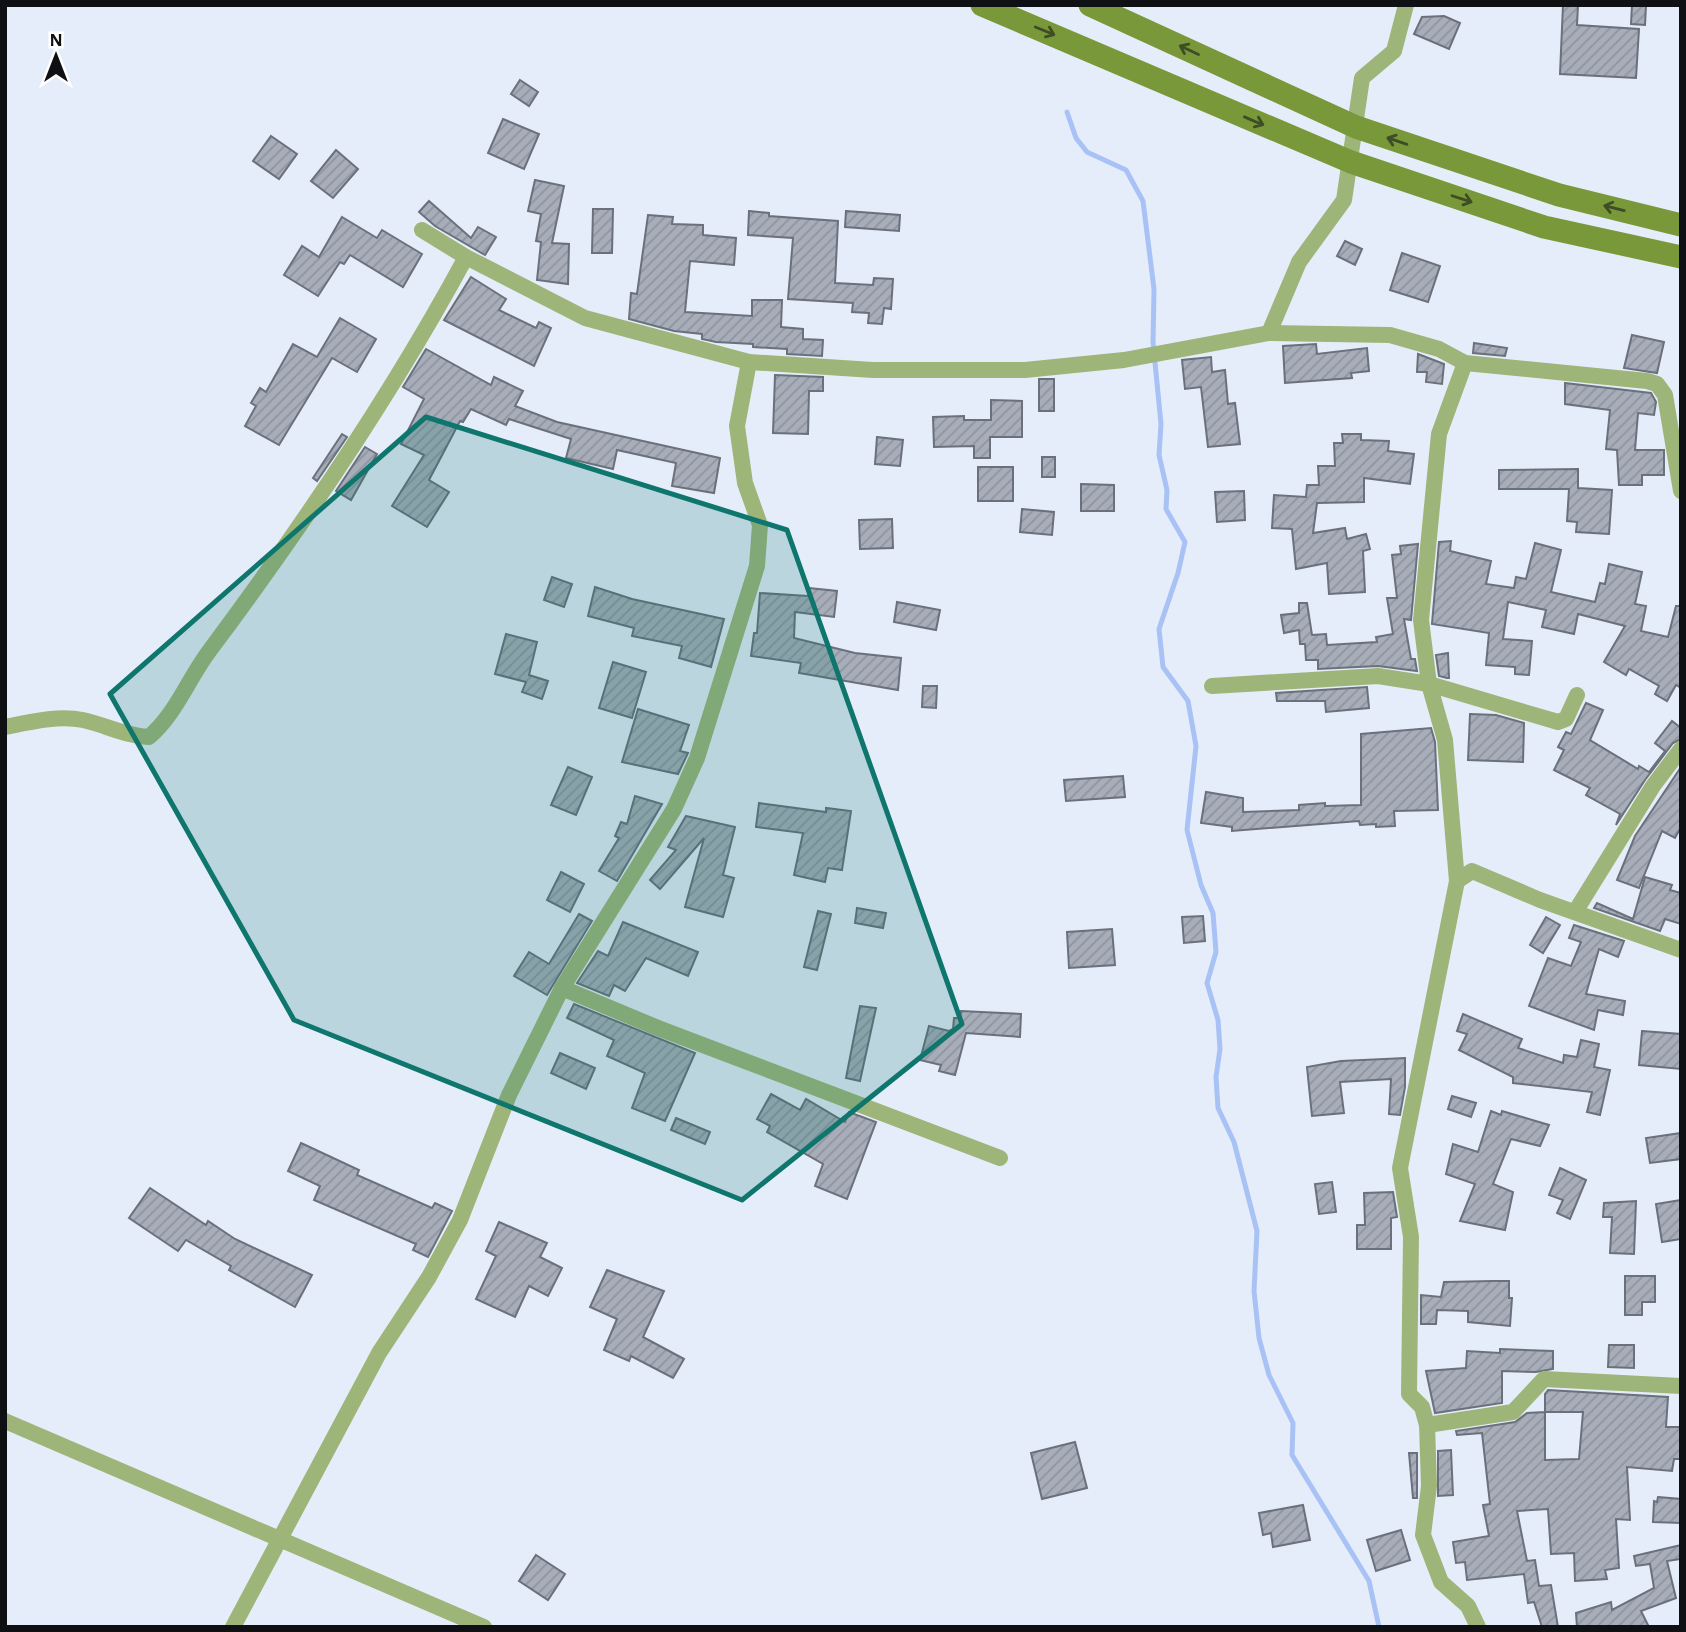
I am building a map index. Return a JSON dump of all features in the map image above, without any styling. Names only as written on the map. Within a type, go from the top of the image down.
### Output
[{"type":"main road","points":[[982,5],[1351,162],[1544,227],[1681,257]]},
{"type":"main road","points":[[1090,5],[1356,127],[1559,195],[1681,225]]},
{"type":"street","points":[[1269,333],[1299,262],[1344,200],[1362,78],[1394,51],[1406,5]]},
{"type":"street","points":[[422,230],[466,257],[585,318],[749,362],[873,370],[1011,370],[1124,360],[1269,333],[1390,335],[1439,349],[1465,363],[1657,384],[1665,396],[1681,491]]},
{"type":"street","points":[[5,727],[53,719],[82,719],[129,736],[149,737],[166,722],[200,664],[325,493],[435,313],[466,257]]},
{"type":"street","points":[[233,1627],[379,1353],[429,1277],[460,1220],[509,1095],[562,988],[678,799],[697,758],[757,566],[760,525],[745,483],[737,426],[749,362]]},
{"type":"street","points":[[1465,363],[1439,434],[1421,620],[1429,684],[1445,740],[1457,881],[1400,1168],[1411,1237],[1409,1394],[1422,1406],[1427,1425],[1429,1486],[1423,1535],[1441,1582],[1468,1606],[1478,1627]]},
{"type":"street","points":[[1212,686],[1378,676],[1429,684],[1558,722],[1566,719],[1577,695]]},
{"type":"street","points":[[1575,912],[1653,786],[1681,749]]},
{"type":"street","points":[[1457,881],[1472,871],[1681,950]]},
{"type":"street","points":[[562,988],[658,1028],[1000,1158]]},
{"type":"street","points":[[1427,1425],[1513,1412],[1544,1379],[1681,1386]]},
{"type":"street","points":[[5,1421],[484,1627]]},
{"type":"highlighted area","points":[[426,417],[787,530],[962,1024],[742,1200],[294,1020],[110,694]]},
{"type":"building","points":[[1563,5],[1578,5],[1577,25],[1639,29],[1636,78],[1560,74]]},
{"type":"building","points":[[1632,5],[1646,5],[1645,25],[1631,24]]},
{"type":"building","points":[[1444,16],[1460,23],[1449,49],[1414,34],[1422,17]]},
{"type":"building","points":[[520,80],[538,92],[529,106],[511,94]]},
{"type":"building","points":[[503,119],[539,134],[524,169],[488,153]]},
{"type":"building","points":[[271,136],[297,154],[279,179],[253,161]]},
{"type":"building","points":[[336,150],[358,169],[333,198],[311,181]]},
{"type":"building","points":[[535,180],[564,186],[552,243],[569,244],[568,284],[537,280],[541,242],[536,241],[541,214],[528,211]]},
{"type":"building","points":[[429,201],[471,238],[478,227],[496,237],[485,255],[435,226],[419,212]]},
{"type":"building","points":[[593,209],[613,209],[612,253],[592,253]]},
{"type":"building","points":[[749,211],[769,213],[769,216],[838,221],[835,283],[873,285],[874,278],[893,279],[891,309],[884,308],[882,324],[868,323],[869,313],[852,312],[853,303],[788,299],[793,238],[748,235]]},
{"type":"building","points":[[846,211],[900,215],[899,231],[845,227]]},
{"type":"building","points":[[648,215],[673,217],[672,224],[703,225],[703,235],[736,238],[734,265],[690,261],[685,312],[752,316],[752,300],[782,300],[781,327],[803,329],[803,339],[823,340],[822,356],[787,354],[787,349],[753,347],[753,344],[716,342],[702,339],[702,334],[674,331],[629,319],[631,293],[637,294]]},
{"type":"building","points":[[342,217],[377,238],[382,230],[422,254],[403,287],[350,255],[344,264],[340,262],[318,296],[284,275],[302,246],[319,257]]},
{"type":"building","points":[[1345,241],[1362,249],[1355,265],[1337,256]]},
{"type":"building","points":[[1402,253],[1440,266],[1428,302],[1390,290]]},
{"type":"building","points":[[471,277],[506,299],[499,310],[536,328],[539,322],[551,328],[534,366],[444,320]]},
{"type":"building","points":[[340,318],[376,339],[357,372],[332,358],[279,445],[245,426],[256,406],[251,403],[260,388],[266,392],[293,344],[317,357]]},
{"type":"building","points":[[1632,335],[1664,342],[1657,373],[1624,368]]},
{"type":"building","points":[[1474,343],[1507,348],[1505,356],[1473,353]]},
{"type":"building","points":[[1316,344],[1317,354],[1367,348],[1369,371],[1351,373],[1352,378],[1285,383],[1283,346]]},
{"type":"building","points":[[426,349],[491,385],[494,377],[523,391],[515,406],[557,422],[720,458],[714,493],[672,486],[676,463],[617,450],[613,469],[566,458],[571,439],[509,419],[506,425],[471,409],[463,422],[460,421],[429,480],[449,492],[427,527],[392,506],[424,455],[401,444],[424,399],[403,387]]},
{"type":"building","points":[[1418,354],[1444,364],[1442,384],[1426,382],[1427,372],[1417,372]]},
{"type":"building","points":[[1211,357],[1212,372],[1225,370],[1228,404],[1235,403],[1240,444],[1208,447],[1201,387],[1185,389],[1182,360]]},
{"type":"building","points":[[775,375],[823,377],[823,391],[809,391],[808,434],[773,433]]},
{"type":"building","points":[[1039,379],[1054,379],[1054,411],[1039,411]]},
{"type":"building","points":[[1565,383],[1651,393],[1656,402],[1654,415],[1638,413],[1635,450],[1664,450],[1664,475],[1642,475],[1642,485],[1619,485],[1617,450],[1606,449],[1610,410],[1565,404]]},
{"type":"building","points":[[991,400],[1022,401],[1022,437],[990,437],[990,458],[974,458],[974,446],[934,447],[933,417],[964,416],[964,420],[991,420]]},
{"type":"building","points":[[342,434],[347,437],[317,481],[313,478]]},
{"type":"building","points":[[1342,434],[1361,434],[1361,440],[1389,441],[1388,451],[1414,454],[1410,484],[1364,478],[1364,502],[1317,503],[1313,533],[1345,528],[1347,539],[1366,534],[1370,549],[1363,551],[1365,592],[1329,594],[1327,563],[1296,569],[1292,529],[1272,528],[1274,495],[1306,497],[1307,485],[1319,485],[1318,466],[1335,466],[1334,443],[1343,443]]},
{"type":"building","points":[[877,437],[903,440],[900,466],[875,464]]},
{"type":"building","points":[[365,447],[377,454],[351,500],[336,491]]},
{"type":"building","points":[[1042,457],[1055,457],[1055,477],[1042,477]]},
{"type":"building","points":[[978,467],[1013,467],[1013,501],[978,501]]},
{"type":"building","points":[[1578,469],[1578,488],[1612,490],[1609,534],[1576,532],[1577,522],[1567,521],[1569,489],[1499,489],[1499,470]]},
{"type":"building","points":[[1081,484],[1114,485],[1114,511],[1081,511]]},
{"type":"building","points":[[1244,491],[1245,520],[1217,522],[1215,492]]},
{"type":"building","points":[[1022,509],[1054,512],[1052,535],[1020,532]]},
{"type":"building","points":[[892,519],[893,548],[860,549],[859,520]]},
{"type":"building","points":[[1451,541],[1450,551],[1491,561],[1486,584],[1514,588],[1516,577],[1526,579],[1535,543],[1561,550],[1551,592],[1595,602],[1600,583],[1605,584],[1609,564],[1642,572],[1635,604],[1646,606],[1641,631],[1668,637],[1676,606],[1681,606],[1681,688],[1676,685],[1667,701],[1655,694],[1659,686],[1629,669],[1626,675],[1604,662],[1625,626],[1578,614],[1574,634],[1542,627],[1546,610],[1508,602],[1503,639],[1532,641],[1529,675],[1515,674],[1515,667],[1486,665],[1489,633],[1432,624],[1439,542]]},
{"type":"building","points":[[1418,544],[1411,620],[1404,619],[1411,659],[1415,659],[1417,671],[1378,666],[1318,669],[1318,660],[1306,660],[1305,644],[1300,644],[1299,630],[1284,633],[1281,615],[1299,613],[1299,603],[1307,603],[1312,635],[1326,634],[1327,645],[1377,642],[1376,637],[1393,634],[1387,598],[1397,598],[1392,555],[1401,554],[1400,546]]},
{"type":"building","points":[[552,577],[572,584],[564,607],[544,600]]},
{"type":"building","points":[[595,587],[632,599],[724,619],[711,667],[679,658],[682,646],[632,636],[634,628],[588,616]]},
{"type":"building","points":[[809,588],[837,591],[834,617],[795,612],[794,638],[855,653],[901,658],[898,690],[799,673],[801,663],[751,656],[754,633],[757,633],[760,593],[808,596]]},
{"type":"building","points":[[897,602],[940,610],[936,630],[894,622]]},
{"type":"building","points":[[506,634],[537,642],[529,675],[548,681],[542,699],[522,692],[526,682],[495,674]]},
{"type":"building","points":[[1448,653],[1447,678],[1439,676],[1436,655]]},
{"type":"building","points":[[613,662],[646,672],[632,718],[599,708]]},
{"type":"building","points":[[923,686],[937,686],[936,708],[922,707]]},
{"type":"building","points":[[1367,687],[1369,708],[1326,712],[1325,701],[1277,701],[1276,693]]},
{"type":"building","points":[[1586,703],[1603,710],[1590,740],[1638,769],[1639,766],[1649,772],[1665,751],[1655,743],[1672,721],[1681,728],[1681,739],[1673,743],[1645,780],[1616,825],[1620,814],[1586,795],[1590,788],[1554,770],[1564,750],[1558,747],[1566,732],[1571,734]]},
{"type":"building","points":[[638,709],[689,725],[680,751],[688,753],[678,774],[622,762]]},
{"type":"building","points":[[1470,714],[1496,715],[1524,723],[1523,762],[1468,760]]},
{"type":"building","points":[[1431,728],[1435,742],[1438,810],[1394,811],[1395,826],[1360,825],[1359,821],[1232,831],[1232,827],[1201,823],[1206,792],[1243,798],[1243,812],[1299,810],[1299,805],[1325,803],[1325,806],[1361,805],[1361,734]]},
{"type":"building","points":[[568,767],[592,777],[576,815],[551,805]]},
{"type":"building","points":[[1681,767],[1681,827],[1675,838],[1662,831],[1639,888],[1617,880],[1635,836]]},
{"type":"building","points":[[1123,776],[1125,797],[1066,801],[1064,780]]},
{"type":"building","points":[[635,796],[662,804],[617,881],[599,871],[619,838],[615,836],[621,822],[627,824]]},
{"type":"building","points":[[759,803],[826,812],[826,808],[851,811],[842,870],[828,868],[825,882],[794,875],[803,833],[756,827]]},
{"type":"building","points":[[686,816],[735,827],[723,875],[734,878],[723,917],[685,907],[704,838],[660,889],[650,880],[676,850],[668,847]]},
{"type":"building","points":[[561,872],[584,884],[570,912],[547,900]]},
{"type":"building","points":[[1645,877],[1672,885],[1670,890],[1681,893],[1681,924],[1665,919],[1660,931],[1594,908],[1597,903],[1633,919]]},
{"type":"building","points":[[857,908],[886,913],[883,928],[855,923]]},
{"type":"building","points":[[818,911],[831,914],[817,970],[804,967]]},
{"type":"building","points":[[579,914],[592,921],[547,995],[514,976],[529,952],[549,964]]},
{"type":"building","points":[[1203,916],[1205,941],[1184,943],[1182,917]]},
{"type":"building","points":[[1546,917],[1560,925],[1543,953],[1530,945]]},
{"type":"building","points":[[623,922],[698,952],[688,976],[646,958],[625,991],[614,985],[609,996],[577,983],[598,951],[608,956]]},
{"type":"building","points":[[1574,925],[1624,941],[1618,957],[1599,949],[1586,994],[1625,1001],[1623,1015],[1598,1010],[1594,1030],[1529,1006],[1548,958],[1571,966],[1581,942],[1569,938]]},
{"type":"building","points":[[1112,929],[1115,965],[1069,968],[1067,932]]},
{"type":"building","points":[[574,1004],[695,1053],[665,1121],[632,1108],[645,1073],[607,1056],[614,1040],[567,1018]]},
{"type":"building","points":[[860,1006],[876,1008],[860,1081],[846,1078]]},
{"type":"building","points":[[961,1011],[1021,1014],[1020,1037],[966,1033],[955,1075],[939,1071],[941,1065],[920,1060],[929,1026],[949,1031],[953,1029],[954,1018],[960,1018]]},
{"type":"building","points":[[1463,1014],[1522,1039],[1518,1048],[1563,1063],[1564,1055],[1577,1057],[1581,1040],[1599,1044],[1594,1067],[1610,1070],[1600,1115],[1587,1112],[1592,1092],[1513,1083],[1513,1077],[1459,1050],[1467,1034],[1457,1031]]},
{"type":"building","points":[[1642,1031],[1681,1034],[1681,1069],[1639,1065]]},
{"type":"building","points":[[560,1053],[595,1068],[586,1089],[551,1073]]},
{"type":"building","points":[[1405,1058],[1405,1087],[1400,1115],[1389,1114],[1391,1079],[1340,1082],[1344,1113],[1312,1116],[1307,1067],[1341,1061]]},
{"type":"building","points":[[771,1094],[800,1110],[806,1099],[845,1122],[849,1112],[876,1122],[847,1199],[815,1186],[823,1164],[767,1132],[770,1126],[757,1119]]},
{"type":"building","points":[[1452,1096],[1476,1103],[1471,1117],[1448,1109]]},
{"type":"building","points":[[1491,1111],[1501,1115],[1502,1111],[1549,1125],[1540,1146],[1511,1139],[1493,1184],[1513,1192],[1505,1230],[1460,1221],[1475,1184],[1446,1174],[1453,1144],[1478,1152]]},
{"type":"building","points":[[676,1118],[710,1132],[705,1144],[671,1130]]},
{"type":"building","points":[[1681,1133],[1681,1159],[1650,1163],[1646,1138]]},
{"type":"building","points":[[301,1143],[359,1170],[357,1175],[432,1208],[435,1203],[452,1211],[428,1257],[413,1250],[416,1244],[314,1200],[320,1186],[288,1171]]},
{"type":"building","points":[[1560,1168],[1586,1180],[1570,1219],[1557,1213],[1563,1200],[1549,1195]]},
{"type":"building","points":[[1332,1182],[1336,1212],[1319,1214],[1315,1184]]},
{"type":"building","points":[[150,1188],[206,1225],[208,1221],[235,1239],[312,1275],[295,1307],[229,1270],[231,1266],[186,1240],[178,1251],[129,1218]]},
{"type":"building","points":[[1393,1192],[1397,1217],[1391,1218],[1391,1249],[1357,1249],[1357,1225],[1365,1225],[1364,1193]]},
{"type":"building","points":[[1681,1200],[1681,1239],[1662,1242],[1656,1204]]},
{"type":"building","points":[[1636,1201],[1634,1254],[1610,1253],[1612,1217],[1603,1217],[1604,1203]]},
{"type":"building","points":[[499,1222],[547,1243],[540,1257],[562,1268],[548,1296],[529,1286],[515,1317],[476,1299],[496,1256],[486,1251]]},
{"type":"building","points":[[607,1270],[664,1291],[643,1337],[684,1359],[673,1378],[631,1356],[629,1361],[604,1350],[617,1319],[590,1307]]},
{"type":"building","points":[[1625,1276],[1655,1276],[1655,1302],[1642,1302],[1642,1315],[1625,1315]]},
{"type":"building","points":[[1509,1281],[1509,1298],[1512,1298],[1510,1326],[1468,1322],[1468,1311],[1437,1310],[1436,1324],[1421,1324],[1421,1295],[1441,1297],[1444,1282]]},
{"type":"building","points":[[1609,1345],[1634,1345],[1634,1368],[1608,1367]]},
{"type":"building","points":[[1500,1349],[1553,1351],[1553,1369],[1536,1372],[1502,1371],[1502,1403],[1435,1413],[1426,1371],[1466,1368],[1467,1351],[1500,1353]]},
{"type":"building","points":[[1548,1390],[1668,1397],[1666,1427],[1681,1427],[1681,1459],[1674,1459],[1672,1471],[1627,1467],[1630,1520],[1616,1519],[1619,1568],[1605,1570],[1607,1579],[1575,1581],[1574,1553],[1551,1554],[1548,1509],[1517,1511],[1527,1561],[1535,1560],[1539,1586],[1551,1585],[1558,1627],[1542,1627],[1534,1602],[1528,1603],[1524,1574],[1467,1580],[1465,1562],[1456,1563],[1453,1542],[1489,1536],[1483,1505],[1490,1504],[1482,1433],[1457,1435],[1456,1431],[1515,1422],[1527,1413],[1545,1412],[1545,1394]],"holes":[[[1545,1412],[1583,1412],[1579,1459],[1545,1460]]]},
{"type":"building","points":[[1075,1442],[1087,1488],[1042,1499],[1031,1453]]},
{"type":"building","points":[[1451,1450],[1453,1495],[1438,1496],[1438,1451]]},
{"type":"building","points":[[1409,1453],[1417,1453],[1417,1498],[1413,1498]]},
{"type":"building","points":[[1658,1497],[1681,1499],[1681,1523],[1653,1522],[1654,1501],[1657,1502]]},
{"type":"building","points":[[1303,1505],[1310,1540],[1273,1547],[1271,1533],[1263,1535],[1259,1513]]},
{"type":"building","points":[[1401,1530],[1410,1560],[1376,1571],[1367,1540]]},
{"type":"building","points":[[1681,1545],[1681,1559],[1667,1561],[1676,1598],[1641,1611],[1649,1627],[1577,1627],[1576,1613],[1611,1602],[1612,1610],[1654,1588],[1650,1564],[1636,1566],[1634,1556]]},
{"type":"building","points":[[536,1555],[565,1574],[548,1600],[519,1581]]},
{"type":"waterway","points":[[1067,112],[1076,138],[1087,152],[1126,170],[1143,201],[1154,289],[1153,342],[1161,424],[1159,455],[1167,490],[1166,509],[1185,542],[1178,573],[1159,629],[1163,667],[1188,701],[1196,746],[1187,830],[1201,885],[1213,913],[1216,952],[1207,983],[1218,1020],[1218,1108],[1234,1142],[1257,1231],[1254,1291],[1259,1338],[1269,1375],[1293,1423],[1292,1455],[1369,1581],[1379,1627]]}]
